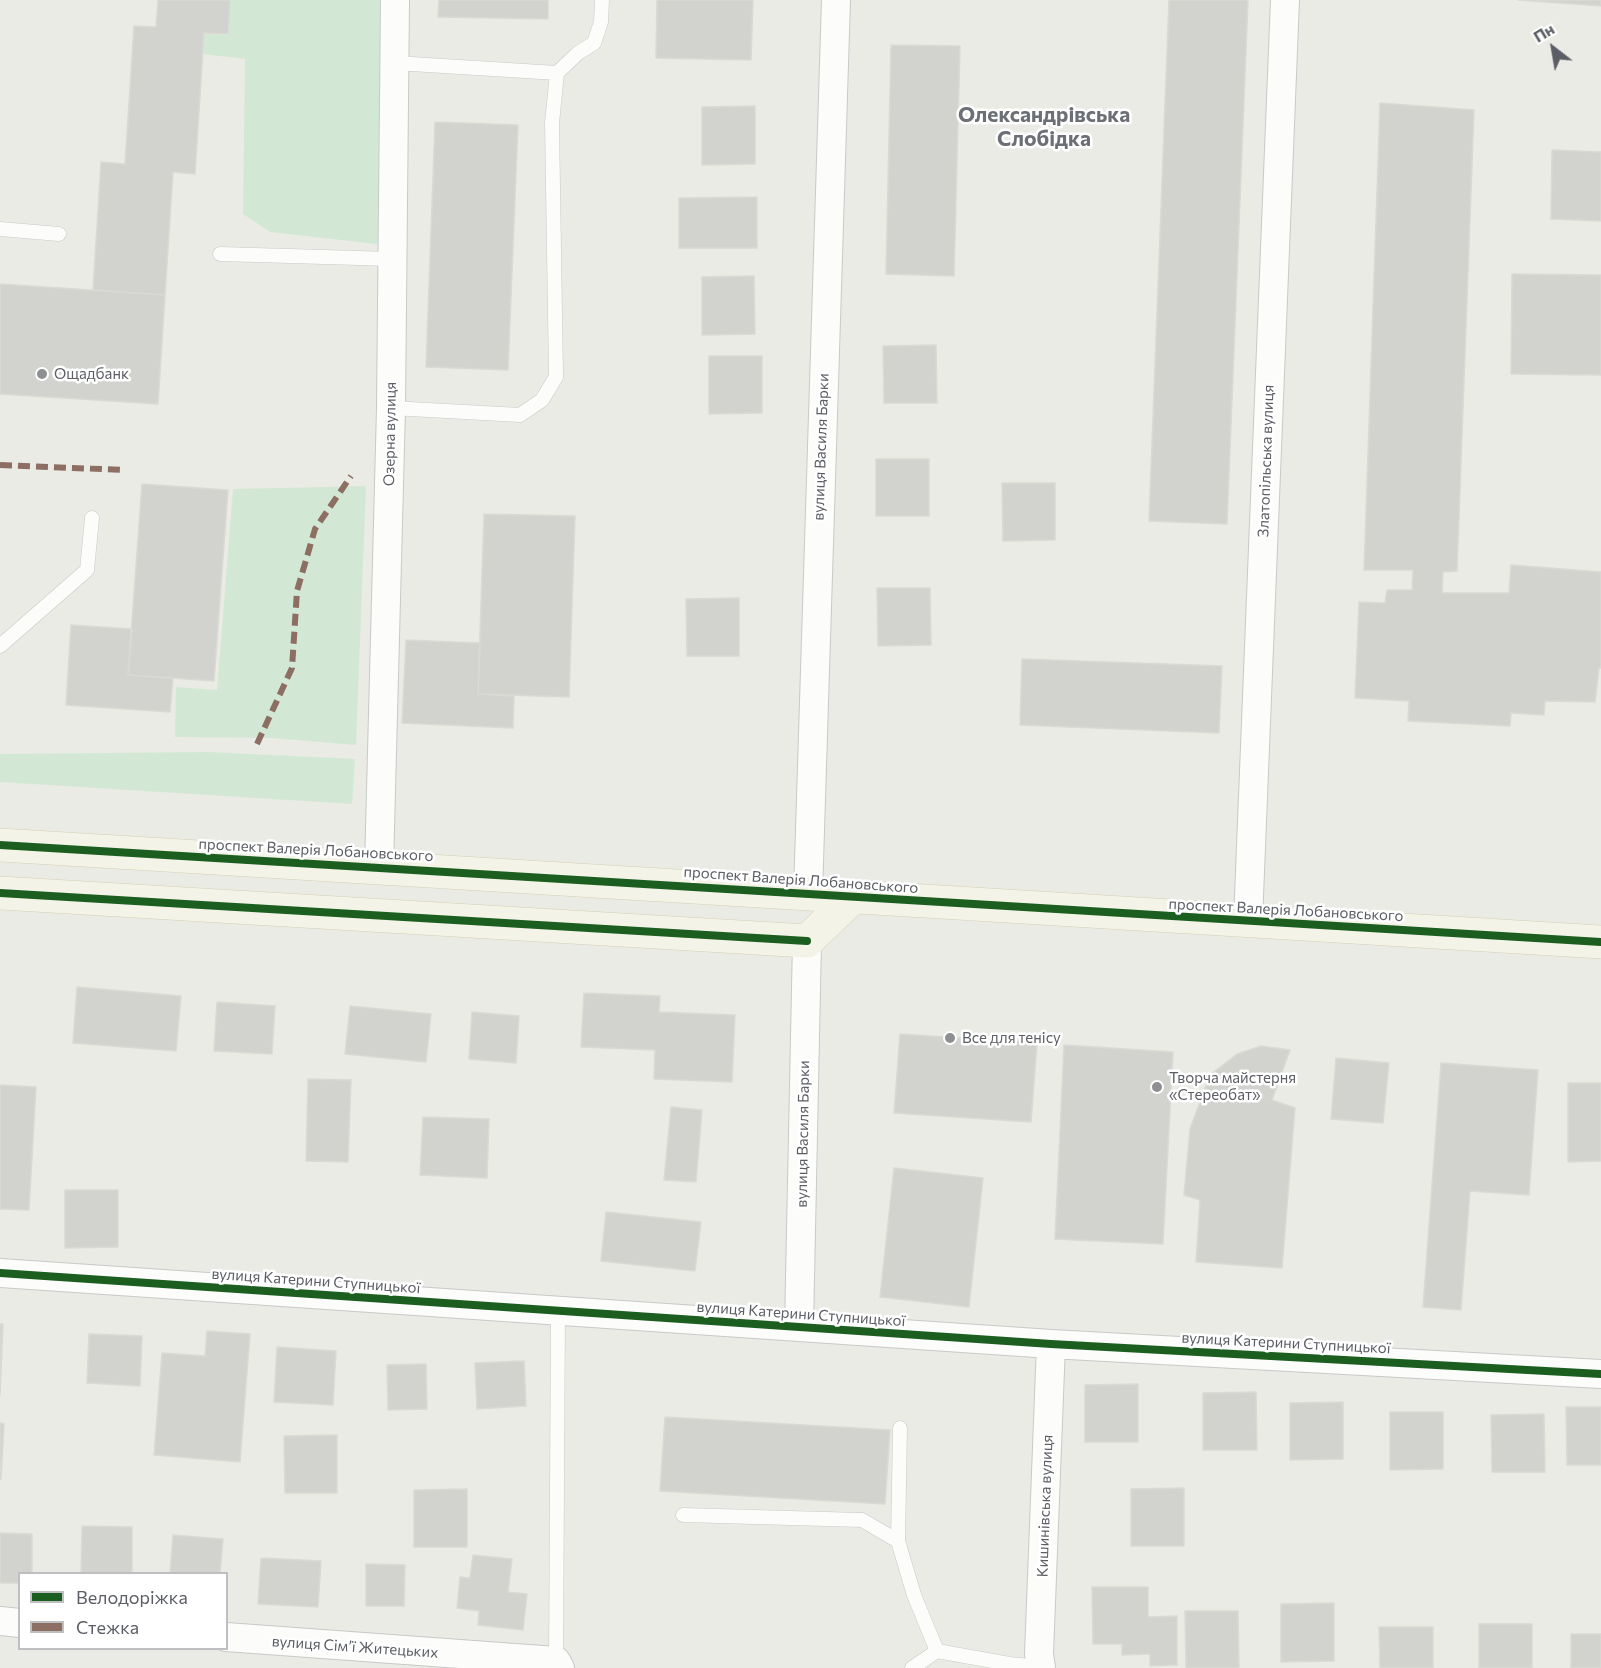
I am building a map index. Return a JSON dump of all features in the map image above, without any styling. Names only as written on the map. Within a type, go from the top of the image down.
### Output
[{"type":"main road","name":"проспект Валерія Лобановського","points":[[0,845],[1601,942]]},
{"type":"main road","points":[[0,893],[807,941],[853,897]]},
{"type":"street","name":"Озерна вулиця","points":[[379,867],[384,754],[391,408],[395,0]]},
{"type":"street","name":"вулиця Василя Барки","points":[[808,894],[836,0]]},
{"type":"street","name":"Златопільська вулиця","points":[[1248,921],[1284,0]]},
{"type":"street","name":"вулиця Василя Барки","points":[[799,1327],[807,941]]},
{"type":"street","name":"вулиця Катерини Ступницької","points":[[0,1274],[1051,1344],[1601,1374]]},
{"type":"street","name":"Кишинівська вулиця","points":[[1041,1667],[1051,1344]]},
{"type":"street","points":[[0,1621],[18,1623]]},
{"type":"street","name":"вулиця Сімʼї Житецьких","points":[[228,1637],[558,1664]]},
{"type":"lane","points":[[391,408],[520,415],[542,400],[556,377],[552,123],[557,73],[578,53],[594,43],[602,22],[602,0]]},
{"type":"lane","points":[[395,63],[557,73]]},
{"type":"lane","points":[[0,229],[60,234]]},
{"type":"lane","points":[[220,254],[393,260]]},
{"type":"lane","points":[[0,646],[87,570],[92,518]]},
{"type":"lane","points":[[558,1311],[558,1664]]},
{"type":"lane","points":[[900,1428],[898,1541],[914,1595],[937,1652]]},
{"type":"lane","points":[[683,1515],[862,1520],[898,1541]]},
{"type":"lane","points":[[912,1668],[937,1652],[1041,1667]]},
{"type":"green space","points":[[230,0],[380,0],[385,245],[270,232],[243,214],[245,59],[202,54],[204,33],[228,34]]},
{"type":"green space","points":[[366,486],[356,745],[272,738],[175,737],[176,687],[217,690],[233,489]]},
{"type":"green space","points":[[209,752],[355,759],[352,804],[0,782],[0,754]]},
{"type":"building","points":[[158,0],[230,0],[228,34],[204,33],[195,174],[173,172],[165,295],[93,290],[101,162],[125,164],[134,26],[156,27]]},
{"type":"building","points":[[439,0],[548,0],[548,19],[438,17]]},
{"type":"building","points":[[657,0],[753,0],[751,60],[656,58]]},
{"type":"building","points":[[1169,0],[1248,0],[1227,524],[1149,521]]},
{"type":"building","points":[[1518,0],[1601,0],[1601,6]]},
{"type":"building","points":[[891,45],[960,46],[954,276],[886,274]]},
{"type":"building","points":[[1380,103],[1474,110],[1457,571],[1443,572],[1442,593],[1509,593],[1511,565],[1601,572],[1601,668],[1599,668],[1595,702],[1545,701],[1544,715],[1511,713],[1510,726],[1408,721],[1409,701],[1355,698],[1359,602],[1385,603],[1387,590],[1412,590],[1413,570],[1364,570]]},
{"type":"building","points":[[755,106],[755,164],[702,165],[702,107]]},
{"type":"building","points":[[435,122],[518,125],[508,370],[426,367]]},
{"type":"building","points":[[1552,150],[1601,152],[1601,221],[1551,219]]},
{"type":"building","points":[[757,197],[757,248],[679,248],[679,198]]},
{"type":"building","points":[[1512,274],[1601,275],[1601,375],[1511,374]]},
{"type":"building","points":[[754,276],[755,334],[702,335],[702,277]]},
{"type":"building","points":[[0,284],[165,295],[158,404],[0,394]]},
{"type":"building","points":[[936,345],[937,403],[884,403],[883,346]]},
{"type":"building","points":[[709,356],[762,356],[762,413],[709,414]]},
{"type":"building","points":[[876,459],[929,459],[929,516],[876,516]]},
{"type":"building","points":[[1002,483],[1055,483],[1055,540],[1003,541]]},
{"type":"building","points":[[142,484],[228,490],[214,681],[128,675]]},
{"type":"building","points":[[484,514],[575,516],[569,697],[478,694]]},
{"type":"building","points":[[877,588],[930,588],[931,645],[878,646]]},
{"type":"building","points":[[739,598],[739,656],[687,656],[686,599]]},
{"type":"building","points":[[71,625],[132,629],[128,675],[173,678],[170,712],[66,705]]},
{"type":"building","points":[[406,640],[480,643],[478,694],[514,696],[513,728],[402,723]]},
{"type":"building","points":[[1022,659],[1222,666],[1219,733],[1020,725]]},
{"type":"building","points":[[77,987],[181,996],[176,1051],[73,1043]]},
{"type":"building","points":[[584,993],[660,996],[659,1012],[735,1015],[732,1082],[654,1079],[655,1050],[581,1047]]},
{"type":"building","points":[[217,1002],[275,1006],[272,1054],[214,1051]]},
{"type":"building","points":[[350,1006],[431,1014],[426,1062],[345,1054]]},
{"type":"building","points":[[472,1012],[519,1016],[516,1063],[469,1059]]},
{"type":"building","points":[[900,1034],[1037,1043],[1031,1122],[894,1113]]},
{"type":"building","points":[[1064,1045],[1173,1052],[1163,1244],[1055,1239]]},
{"type":"building","points":[[1261,1046],[1290,1050],[1272,1100],[1295,1108],[1282,1268],[1196,1262],[1200,1200],[1184,1195],[1190,1129],[1210,1075],[1237,1054]]},
{"type":"building","points":[[1336,1058],[1389,1063],[1383,1123],[1331,1119]]},
{"type":"building","points":[[1441,1063],[1538,1070],[1529,1195],[1470,1191],[1461,1310],[1423,1307]]},
{"type":"building","points":[[308,1079],[351,1080],[348,1162],[306,1161]]},
{"type":"building","points":[[1568,1083],[1601,1083],[1601,1161],[1568,1162]]},
{"type":"building","points":[[0,1085],[36,1087],[29,1210],[0,1209]]},
{"type":"building","points":[[671,1107],[702,1110],[696,1182],[664,1180]]},
{"type":"building","points":[[423,1117],[489,1119],[487,1178],[420,1175]]},
{"type":"building","points":[[894,1168],[983,1178],[969,1307],[880,1297]]},
{"type":"building","points":[[65,1190],[118,1190],[118,1247],[65,1248]]},
{"type":"building","points":[[606,1212],[701,1222],[695,1271],[601,1261]]},
{"type":"building","points":[[0,1324],[3,1324],[0,1395]]},
{"type":"building","points":[[207,1331],[250,1334],[240,1462],[154,1455],[162,1353],[205,1356]]},
{"type":"building","points":[[89,1334],[142,1336],[140,1386],[87,1383]]},
{"type":"building","points":[[277,1347],[336,1351],[333,1405],[274,1402]]},
{"type":"building","points":[[524,1361],[526,1406],[477,1409],[475,1363]]},
{"type":"building","points":[[426,1364],[427,1409],[388,1410],[387,1365]]},
{"type":"building","points":[[1138,1384],[1138,1442],[1085,1442],[1085,1385]]},
{"type":"building","points":[[1256,1392],[1257,1450],[1203,1450],[1203,1393]]},
{"type":"building","points":[[1343,1402],[1343,1459],[1290,1460],[1290,1403]]},
{"type":"building","points":[[1566,1407],[1601,1407],[1601,1465],[1567,1465]]},
{"type":"building","points":[[1390,1412],[1443,1412],[1443,1469],[1390,1470]]},
{"type":"building","points":[[1544,1414],[1545,1472],[1492,1472],[1491,1415]]},
{"type":"building","points":[[665,1417],[890,1430],[885,1504],[660,1491]]},
{"type":"building","points":[[0,1423],[4,1424],[1,1479],[0,1479]]},
{"type":"building","points":[[337,1435],[337,1493],[285,1493],[284,1436]]},
{"type":"building","points":[[1184,1488],[1184,1546],[1131,1546],[1131,1489]]},
{"type":"building","points":[[467,1489],[467,1547],[414,1547],[414,1490]]},
{"type":"building","points":[[82,1526],[132,1527],[132,1572],[81,1572]]},
{"type":"building","points":[[0,1533],[32,1534],[32,1572],[18,1572],[18,1583],[0,1583]]},
{"type":"building","points":[[173,1535],[223,1539],[220,1572],[170,1572]]},
{"type":"building","points":[[473,1555],[512,1559],[508,1592],[527,1594],[523,1630],[478,1625],[479,1611],[457,1608],[460,1577],[470,1578]]},
{"type":"building","points":[[261,1558],[321,1561],[318,1607],[258,1604]]},
{"type":"building","points":[[366,1564],[405,1565],[404,1606],[366,1606]]},
{"type":"building","points":[[1092,1587],[1148,1587],[1148,1617],[1177,1616],[1177,1665],[1150,1666],[1150,1654],[1122,1655],[1122,1644],[1093,1644]]},
{"type":"building","points":[[1334,1603],[1334,1661],[1281,1662],[1281,1604]]},
{"type":"building","points":[[1185,1611],[1238,1611],[1239,1668],[1186,1668]]},
{"type":"building","points":[[1479,1624],[1532,1624],[1532,1668],[1479,1668]]},
{"type":"building","points":[[1379,1627],[1433,1627],[1433,1668],[1380,1668]]},
{"type":"building","points":[[1571,1634],[1601,1634],[1601,1668],[1571,1668]]},
{"type":"marked path","points":[[0,465],[124,470]]},
{"type":"marked path","points":[[257,744],[292,668],[297,591],[315,529],[351,476]]},
{"type":"cycle path","points":[[0,845],[1601,942]]},
{"type":"cycle path","points":[[0,893],[807,941]]},
{"type":"cycle path","points":[[0,1273],[1051,1344],[1601,1374]]},
{"type":"place","name":"Ощадбанк","points":[[42,374]]},
{"type":"place","name":"Все для тенісу","points":[[950,1038]]},
{"type":"place","name":"Творча майстерня «Стереобат»","points":[[1157,1087]]},
{"type":"district","name":"Олександрівська Слобідка","points":[[1044,127]]}]
